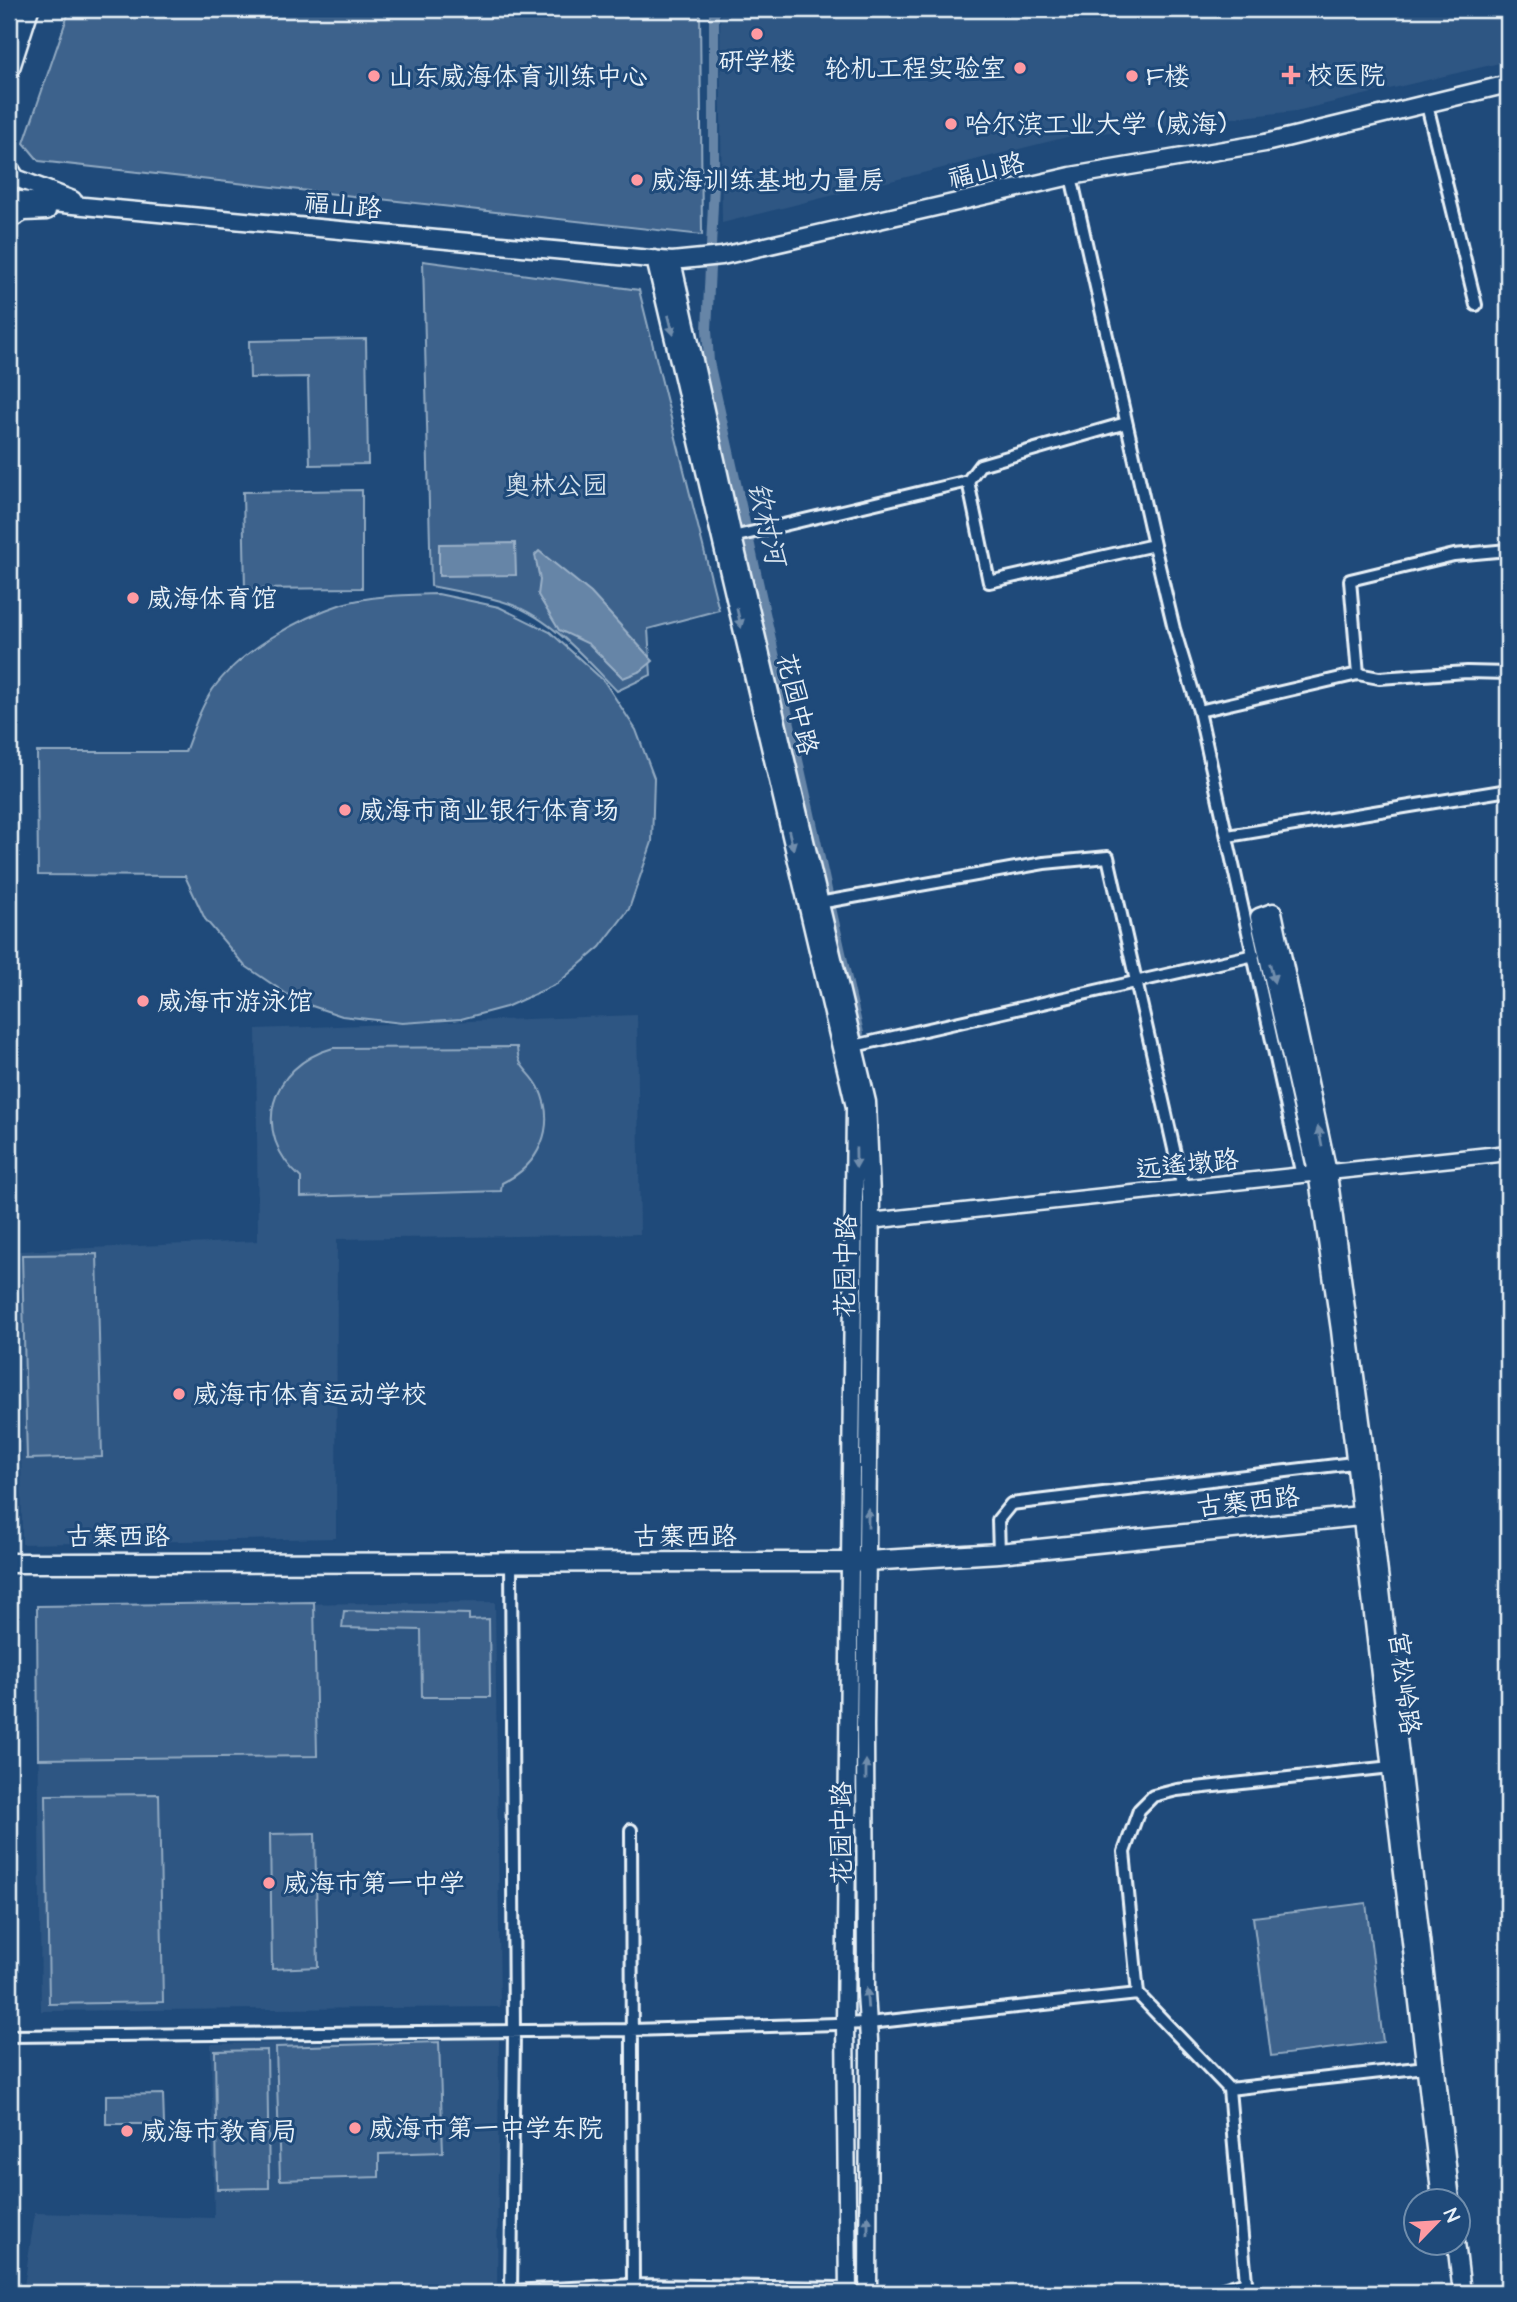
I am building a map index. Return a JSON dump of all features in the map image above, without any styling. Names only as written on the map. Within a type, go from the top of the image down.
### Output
[{"type":"main road","points":[[9,71],[29,9]]},
{"type":"main road","name":"福山路","points":[[9,199],[672,261],[722,256],[1071,176],[1265,143],[1508,84]]},
{"type":"main road","points":[[9,167],[16,178],[92,208]]},
{"type":"main road","points":[[9,220],[24,212],[92,208]]},
{"type":"main road","points":[[655,259],[855,1107],[859,1561],[845,2024],[843,2290]]},
{"type":"main road","name":"花园中路","points":[[672,261],[826,902],[867,1102],[870,1221],[859,1561],[865,1740],[869,2023],[868,2293]]},
{"type":"main road","points":[[1316,1174],[1259,917],[1273,912],[1367,1465],[1449,2186]]},
{"type":"main road","name":"宫松岭路","points":[[1316,1174],[1340,1330],[1353,1463],[1439,2186]]},
{"type":"main road","name":"古寨西路","points":[[9,1563],[859,1561],[999,1553],[1360,1516]]},
{"type":"main road","points":[[1447,2256],[1451,2293]]},
{"type":"main road","points":[[1458,2256],[1462,2293]]},
{"type":"street","points":[[1427,105],[1476,305]]},
{"type":"street","points":[[1071,176],[1154,545],[1199,711],[1254,956],[1316,1174]]},
{"type":"street","points":[[737,535],[968,481],[980,465],[1126,423]]},
{"type":"street","points":[[968,481],[989,582],[1154,545]]},
{"type":"street","points":[[1359,674],[1350,580],[1454,555],[1508,550]]},
{"type":"street","points":[[1199,711],[1359,674],[1379,678],[1467,671],[1508,673]]},
{"type":"street","points":[[1228,836],[1508,790]]},
{"type":"street","points":[[826,902],[911,889],[1044,863],[1108,856],[1183,1189]]},
{"type":"street","points":[[854,1046],[1254,956]]},
{"type":"street","name":"远遥墩路","points":[[870,1221],[1508,1153]]},
{"type":"street","points":[[999,1553],[998,1520],[1012,1504],[1353,1463]]},
{"type":"street","points":[[510,1562],[514,2032],[511,2292],[633,2285],[668,2290],[843,2290]]},
{"type":"street","points":[[1210,2293],[1248,2288],[1229,2089],[1138,1994],[1124,1853],[1139,1810],[1153,1796],[1177,1790],[1391,1767]]},
{"type":"street","points":[[631,1830],[633,2285]]},
{"type":"street","points":[[9,2036],[514,2032],[845,2024],[1138,1994]]},
{"type":"street","points":[[1229,2089],[1426,2067]]},
{"type":"shaded area","name":"哈尔滨工业大学 (威海)","points":[[720,9],[1508,9],[1508,61],[1296,111],[1067,137],[722,223]]},
{"type":"shaded area","points":[[515,543],[516,575],[439,576],[439,544]]},
{"type":"shaded area","points":[[539,551],[591,593],[653,661],[641,671],[623,678],[589,644],[559,630],[538,595],[540,580],[535,555]]},
{"type":"shaded area","name":"威海市体育运动学校","points":[[637,1015],[640,1234],[337,1239],[336,1538],[22,1544],[19,1251],[258,1241],[256,1029]]},
{"type":"shaded area","name":"威海市第一中学","points":[[495,1602],[500,2007],[41,2011],[37,1606]]},
{"type":"shaded area","name":"威海市第一中学东院","points":[[499,2039],[497,2293],[23,2293],[35,2213],[214,2218],[211,2044]]},
{"type":"green space","name":"山东威海体育训练中心","points":[[70,9],[700,9],[702,235],[39,161],[24,143]]},
{"type":"green space","name":"奥林公园","points":[[423,261],[639,290],[719,610],[648,629],[651,675],[617,691],[564,638],[534,616],[501,601],[431,586]]},
{"type":"green space","points":[[366,339],[368,464],[310,465],[308,377],[250,378],[249,341]]},
{"type":"green space","points":[[362,490],[362,588],[245,589],[243,492]]},
{"type":"green space","name":"威海市商业银行体育场","points":[[438,594],[499,607],[550,632],[604,681],[636,730],[654,778],[652,842],[629,909],[600,947],[557,984],[506,1007],[461,1019],[402,1023],[342,1016],[297,1001],[244,965],[205,919],[185,876],[38,875],[37,752],[185,752],[213,689],[238,662],[289,627],[325,610],[354,601]]},
{"type":"green space","points":[[517,1047],[520,1061],[536,1082],[544,1103],[545,1131],[535,1156],[515,1176],[502,1183],[501,1191],[301,1197],[301,1178],[285,1160],[275,1141],[272,1122],[274,1103],[281,1085],[311,1057],[333,1048]]},
{"type":"green space","points":[[97,1254],[102,1457],[27,1459],[22,1255]]},
{"type":"green space","points":[[314,1602],[317,1756],[38,1759],[37,1606]]},
{"type":"green space","points":[[344,1611],[469,1614],[469,1620],[489,1619],[490,1697],[422,1697],[421,1630],[342,1628]]},
{"type":"green space","points":[[159,1794],[163,2002],[49,2004],[46,1795]]},
{"type":"green space","points":[[315,1833],[318,1967],[272,1969],[270,1834]]},
{"type":"green space","points":[[1366,1903],[1383,2042],[1271,2056],[1253,1917]]},
{"type":"green space","points":[[439,2042],[443,2152],[379,2154],[379,2177],[280,2180],[276,2047]]},
{"type":"green space","points":[[267,2050],[269,2188],[217,2189],[215,2051]]},
{"type":"green space","points":[[163,2094],[164,2124],[106,2124],[106,2095]]},
{"type":"waterway","name":"钦村河","points":[[714,9],[714,184],[707,330],[709,362],[859,1033]]},
{"type":"place","name":"研学楼","points":[[757,34]]},
{"type":"place","name":"轮机工程实验室","points":[[1020,68]]},
{"type":"place","name":"校医院","points":[[1291,75]]},
{"type":"place","name":"山东威海体育训练中心","points":[[374,76]]},
{"type":"place","name":"F楼","points":[[1132,76]]},
{"type":"place","name":"哈尔滨工业大学 (威海)","points":[[951,124]]},
{"type":"place","name":"威海训练基地力量房","points":[[637,180]]},
{"type":"place","name":"威海体育馆","points":[[133,598]]},
{"type":"place","name":"威海市商业银行体育场","points":[[345,810]]},
{"type":"place","name":"威海市游泳馆","points":[[143,1001]]},
{"type":"place","name":"威海市体育运动学校","points":[[179,1394]]},
{"type":"place","name":"威海市第一中学","points":[[269,1883]]},
{"type":"place","name":"威海市第一中学东院","points":[[355,2128]]},
{"type":"place","name":"威海市教育局","points":[[127,2131]]}]
